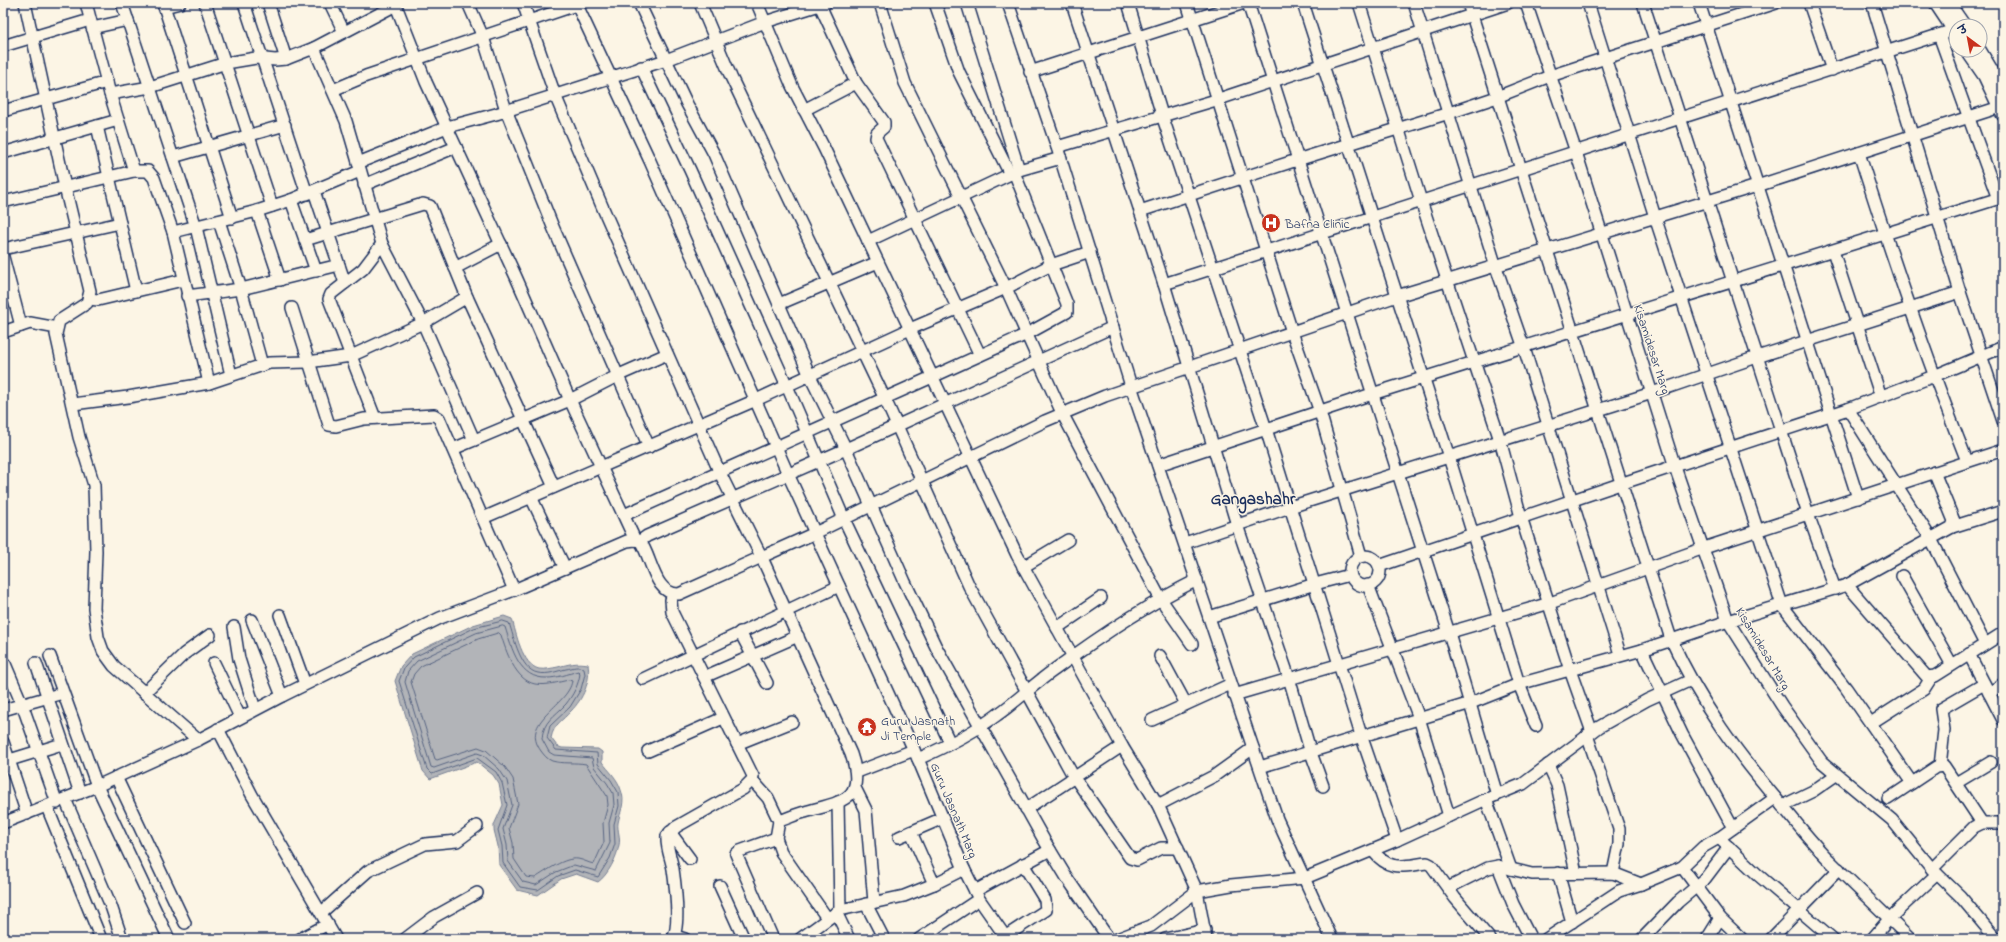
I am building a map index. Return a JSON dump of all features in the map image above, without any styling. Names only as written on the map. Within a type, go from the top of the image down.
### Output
[{"type":"main road","points":[[1936,3],[1948,18]]},
{"type":"main road","points":[[1948,3],[1954,18]]},
{"type":"main road","points":[[1973,58],[1985,76],[2002,109]]},
{"type":"main road","points":[[1984,58],[2003,90]]},
{"type":"street","points":[[25,3],[54,139],[90,291],[89,299],[82,306],[59,321],[56,334],[96,498],[94,608],[98,637],[104,651],[114,666],[198,740]]},
{"type":"street","points":[[86,3],[110,94],[134,171]]},
{"type":"street","points":[[122,3],[196,227],[213,293],[231,375]]},
{"type":"street","points":[[180,3],[163,5],[210,146],[232,218]]},
{"type":"street","points":[[205,3],[272,206]]},
{"type":"street","points":[[244,3],[284,125],[310,193],[328,232],[345,283]]},
{"type":"street","points":[[268,3],[286,59]]},
{"type":"street","points":[[330,3],[344,32]]},
{"type":"street","points":[[468,3],[483,37],[506,110],[553,227],[649,447]]},
{"type":"street","points":[[523,3],[531,20],[555,95],[720,473],[762,558],[852,754],[857,772],[855,788],[852,793],[838,802],[779,821]]},
{"type":"street","points":[[639,3],[687,104],[714,154],[810,376],[834,422],[936,647],[982,726],[1026,809],[1050,850],[1109,939]]},
{"type":"street","points":[[700,3],[731,77],[923,480],[969,586],[1025,691],[1074,777],[1130,858],[1137,860],[1161,848],[1178,848]]},
{"type":"street","points":[[757,3],[804,110],[1023,567],[1122,746],[1158,805],[1197,891],[1205,934],[1165,939]]},
{"type":"street","points":[[880,3],[903,78],[1006,288],[1062,413],[1160,598],[1192,644]]},
{"type":"street","points":[[935,3],[956,68],[1014,172]]},
{"type":"street","points":[[624,515],[885,399],[1027,334],[1064,315],[1068,309],[1014,172],[967,3]]},
{"type":"street","points":[[1008,3],[1030,72],[1061,158],[1131,386],[1185,543],[1232,690],[1279,825],[1305,878],[1332,939]]},
{"type":"street","points":[[1072,3],[1164,284],[1237,525],[1264,600],[1310,750],[1323,786]]},
{"type":"street","points":[[1128,3],[1162,115],[1266,429],[1361,735],[1397,840]]},
{"type":"street","points":[[1187,3],[1216,100],[1292,332],[1320,412],[1361,556]]},
{"type":"street","points":[[1030,72],[1244,3]]},
{"type":"street","points":[[1248,3],[1297,160],[1348,313],[1397,473],[1424,550],[1471,703],[1497,795]]},
{"type":"street","points":[[1303,3],[1424,378],[1519,684],[1536,726]]},
{"type":"street","points":[[1359,3],[1421,201],[1500,440],[1521,517],[1550,603],[1619,829],[1619,844],[1613,873]]},
{"type":"street","points":[[1414,3],[1424,30],[1496,267],[1524,348],[1620,654]]},
{"type":"street","points":[[1057,147],[1216,100],[1374,47],[1424,30],[1470,8],[1508,3]]},
{"type":"street","name":"Kisamidesar Marg","points":[[1526,3],[1576,152],[1600,234],[1675,466],[1728,621],[1813,751],[1836,774],[1892,820],[1935,872],[1960,896],[1996,939]]},
{"type":"street","points":[[1588,3],[1655,217],[1782,605],[1871,723],[1912,783]]},
{"type":"street","points":[[1643,3],[1808,514],[1835,589]]},
{"type":"street","points":[[1699,3],[1858,498]]},
{"type":"street","points":[[1140,211],[1497,97],[1550,76],[1706,27],[1754,6],[1776,3]]},
{"type":"street","points":[[1809,3],[1832,70]]},
{"type":"street","points":[[1872,3],[1960,292],[2003,421]]},
{"type":"street","points":[[110,94],[150,87],[226,64],[262,58],[275,60],[286,59],[314,48],[395,4],[426,82],[501,244],[570,400],[603,467],[624,515],[662,587],[673,594],[687,592],[762,558],[1062,413],[1131,386],[1397,296],[1448,282],[1757,186],[1969,117],[2002,109]]},
{"type":"street","points":[[333,90],[366,76],[418,60],[578,4]]},
{"type":"street","name":"Guru Jasnath Marg","points":[[578,4],[778,447],[788,474],[916,754],[964,869],[977,895],[1006,938]]},
{"type":"street","points":[[172,232],[232,218],[291,200],[310,193],[359,167],[447,127],[555,95],[641,66],[666,60],[765,22],[822,4],[856,83],[884,122],[884,127],[877,133],[876,138],[980,355]]},
{"type":"street","points":[[1470,8],[1620,484],[1671,639],[1691,680],[1716,722],[1748,766],[1774,798],[1838,869],[1910,939]]},
{"type":"street","points":[[3,46],[33,37],[91,24],[128,20]]},
{"type":"street","points":[[1164,284],[1266,250],[1322,234],[1520,169],[1948,33]]},
{"type":"street","points":[[1158,465],[1372,394],[1627,316],[1732,281],[1784,267],[2001,198],[1939,35]]},
{"type":"street","points":[[314,48],[346,121],[382,244],[423,323],[474,440]]},
{"type":"street","points":[[641,66],[690,170],[787,386],[844,519],[950,744]]},
{"type":"street","points":[[3,112],[107,82]]},
{"type":"street","points":[[804,110],[856,83]]},
{"type":"street","points":[[3,153],[118,120]]},
{"type":"street","points":[[173,157],[284,125]]},
{"type":"street","points":[[97,126],[136,292]]},
{"type":"street","points":[[364,185],[456,147]]},
{"type":"street","points":[[1859,153],[1884,234],[1910,309],[1967,461]]},
{"type":"street","points":[[868,241],[1014,172],[1061,158]]},
{"type":"street","points":[[3,202],[134,171],[148,170],[154,178],[172,232],[209,383]]},
{"type":"street","points":[[291,200],[316,271]]},
{"type":"street","points":[[305,240],[374,218],[427,204],[432,210],[467,297],[554,487]]},
{"type":"street","points":[[257,211],[280,280]]},
{"type":"street","points":[[219,221],[241,289],[262,365]]},
{"type":"street","points":[[3,249],[120,223]]},
{"type":"street","points":[[375,418],[329,299],[331,294],[366,266],[382,244]]},
{"type":"street","points":[[456,268],[501,244]]},
{"type":"street","points":[[1833,251],[1882,397]]},
{"type":"street","points":[[483,518],[700,425],[910,329],[1006,288],[1051,265],[1090,252]]},
{"type":"street","points":[[3,257],[21,326]]},
{"type":"street","points":[[779,304],[878,262]]},
{"type":"street","points":[[187,296],[241,289],[339,265]]},
{"type":"street","points":[[89,299],[98,300],[183,280]]},
{"type":"street","points":[[1185,543],[1290,507],[1597,409],[1652,393],[1757,356],[1858,326],[1960,292]]},
{"type":"street","points":[[73,404],[128,397],[209,383],[262,365],[308,362],[351,356],[423,323],[467,297]]},
{"type":"street","points":[[292,308],[329,425],[336,426],[375,418],[437,416],[453,449],[514,590]]},
{"type":"street","points":[[3,332],[21,326],[36,324],[57,328]]},
{"type":"street","points":[[3,823],[97,786],[198,740],[255,709],[440,618],[514,590],[627,541],[638,540],[734,499],[1113,327]]},
{"type":"street","points":[[1379,566],[1521,517],[1831,415],[1882,397],[2003,347]]},
{"type":"street","points":[[453,449],[570,400],[618,375],[668,354]]},
{"type":"street","points":[[1848,409],[1931,539],[1984,644]]},
{"type":"street","points":[[1152,720],[1186,704],[1232,690],[1289,678],[1550,603],[1704,548],[2003,450]]},
{"type":"street","points":[[1934,472],[1954,521],[1952,527]]},
{"type":"street","points":[[531,497],[565,568]]},
{"type":"street","points":[[1260,767],[1310,750],[1471,703],[1519,684],[1620,654],[1642,650],[1671,639],[1847,585],[1952,527],[2003,511]]},
{"type":"street","points":[[1023,567],[1068,540]]},
{"type":"street","points":[[1361,556],[1372,557],[1379,566],[1378,578],[1368,585],[1357,584],[1350,575],[1350,566],[1353,561],[1361,556]]},
{"type":"street","points":[[1209,617],[1315,584],[1350,575]]},
{"type":"street","points":[[1902,576],[1952,665]]},
{"type":"street","points":[[857,772],[950,744],[982,726],[998,715],[1025,691],[1072,657],[1160,598],[1197,580]]},
{"type":"street","points":[[1368,585],[1419,718],[1449,816]]},
{"type":"street","points":[[1847,585],[1923,675],[1931,678]]},
{"type":"street","points":[[643,679],[692,654],[839,586]]},
{"type":"street","points":[[673,594],[670,606],[672,612],[723,718],[752,771],[752,780],[768,798],[779,821],[776,838],[781,852],[834,913],[849,939]]},
{"type":"street","points":[[1057,628],[1101,598]]},
{"type":"street","points":[[280,615],[305,684]]},
{"type":"street","points":[[252,620],[282,696]]},
{"type":"street","points":[[234,627],[239,659],[255,709]]},
{"type":"street","points":[[740,632],[767,682]]},
{"type":"street","points":[[1871,723],[1924,689],[1931,678],[2003,633]]},
{"type":"street","points":[[144,693],[184,654],[210,636]]},
{"type":"street","points":[[704,677],[798,636]]},
{"type":"street","points":[[1642,650],[1661,693],[1733,828]]},
{"type":"street","points":[[1969,654],[2003,720]]},
{"type":"street","points":[[50,656],[97,786],[169,939]]},
{"type":"street","points":[[1160,656],[1186,704]]},
{"type":"street","points":[[36,663],[62,744],[80,793]]},
{"type":"street","points":[[214,663],[240,717]]},
{"type":"street","points":[[5,664],[22,704],[101,939]]},
{"type":"street","points":[[1118,939],[1129,937],[1157,922],[1197,891],[1231,885],[1305,878],[1373,851],[1486,799],[1523,784],[1590,733],[1661,693],[1691,680]]},
{"type":"street","points":[[1940,766],[1944,730],[1941,710],[1987,688],[2003,684]]},
{"type":"street","points":[[3,710],[63,693]]},
{"type":"street","points":[[648,751],[723,718]]},
{"type":"street","points":[[737,744],[792,722]]},
{"type":"street","points":[[218,729],[252,795],[322,912],[336,939]]},
{"type":"street","points":[[3,742],[6,761],[27,814]]},
{"type":"street","points":[[6,761],[62,744]]},
{"type":"street","points":[[1026,809],[1122,746]]},
{"type":"street","points":[[1158,805],[1214,776],[1253,748]]},
{"type":"street","points":[[1956,783],[1990,762]]},
{"type":"street","points":[[1548,765],[1557,785],[1576,873]]},
{"type":"street","points":[[1888,798],[1936,767],[1940,766],[1947,769],[1982,823]]},
{"type":"street","points":[[1782,806],[1813,791],[1836,774]]},
{"type":"street","points":[[116,777],[185,922]]},
{"type":"street","points":[[677,938],[673,869],[667,840],[670,832],[743,789],[752,780]]},
{"type":"street","points":[[855,788],[866,810],[870,903],[884,939]]},
{"type":"street","points":[[1546,939],[1619,891],[1641,884],[1682,867],[1698,851],[1719,838],[1774,798]]},
{"type":"street","points":[[1486,799],[1511,869]]},
{"type":"street","points":[[834,913],[838,802]]},
{"type":"street","points":[[56,803],[111,906],[122,939]]},
{"type":"street","points":[[899,837],[943,818]]},
{"type":"street","points":[[1872,939],[1890,918],[1935,872],[1974,827],[1982,823],[2003,823]]},
{"type":"street","points":[[322,912],[368,871],[425,844],[457,841],[477,826]]},
{"type":"street","points":[[670,832],[690,859]]},
{"type":"street","points":[[911,832],[934,884]]},
{"type":"street","points":[[773,939],[736,854],[740,851],[776,838]]},
{"type":"street","points":[[1719,838],[1758,875],[1833,939]]},
{"type":"street","points":[[1642,939],[1678,902],[1698,886],[1710,873],[1729,847]]},
{"type":"street","points":[[919,939],[977,895],[1023,864],[1050,850]]},
{"type":"street","points":[[1373,851],[1384,863],[1391,866],[1427,863],[1431,865],[1490,939]]},
{"type":"street","points":[[1006,938],[1046,910],[1045,900],[1023,864]]},
{"type":"street","points":[[1448,888],[1488,868],[1498,866],[1524,873],[1613,873],[1641,884]]},
{"type":"street","points":[[1498,866],[1513,904],[1531,939]]},
{"type":"street","points":[[1682,867],[1698,886],[1720,918],[1742,939]]},
{"type":"street","points":[[801,939],[834,913],[870,903],[904,896],[934,884],[964,869]]},
{"type":"street","points":[[1771,939],[1838,869]]},
{"type":"street","points":[[1558,873],[1572,922]]},
{"type":"street","points":[[720,886],[744,939]]},
{"type":"street","points":[[405,939],[434,918],[477,893]]},
{"type":"street","points":[[1707,939],[1720,918]]},
{"type":"street","points":[[1157,922],[1160,939]]},
{"type":"street","points":[[300,939],[328,924]]},
{"type":"water","points":[[504,616],[512,619],[524,655],[533,666],[539,669],[544,669],[580,663],[588,664],[589,670],[587,683],[579,701],[556,726],[551,738],[557,746],[562,748],[598,749],[602,752],[602,762],[620,786],[623,803],[618,823],[620,840],[618,850],[609,870],[598,882],[576,874],[561,879],[538,895],[517,890],[499,865],[498,846],[494,825],[503,805],[499,784],[493,775],[477,762],[430,779],[423,771],[395,681],[401,666],[412,654],[473,625]]},
{"type":"place","name":"Bafna Clinic","points":[[1271,223]]},
{"type":"place","name":"Guru Jasnath Ji Temple","points":[[867,727]]},
{"type":"district","name":"Gangashahr","points":[[1253,498]]}]
